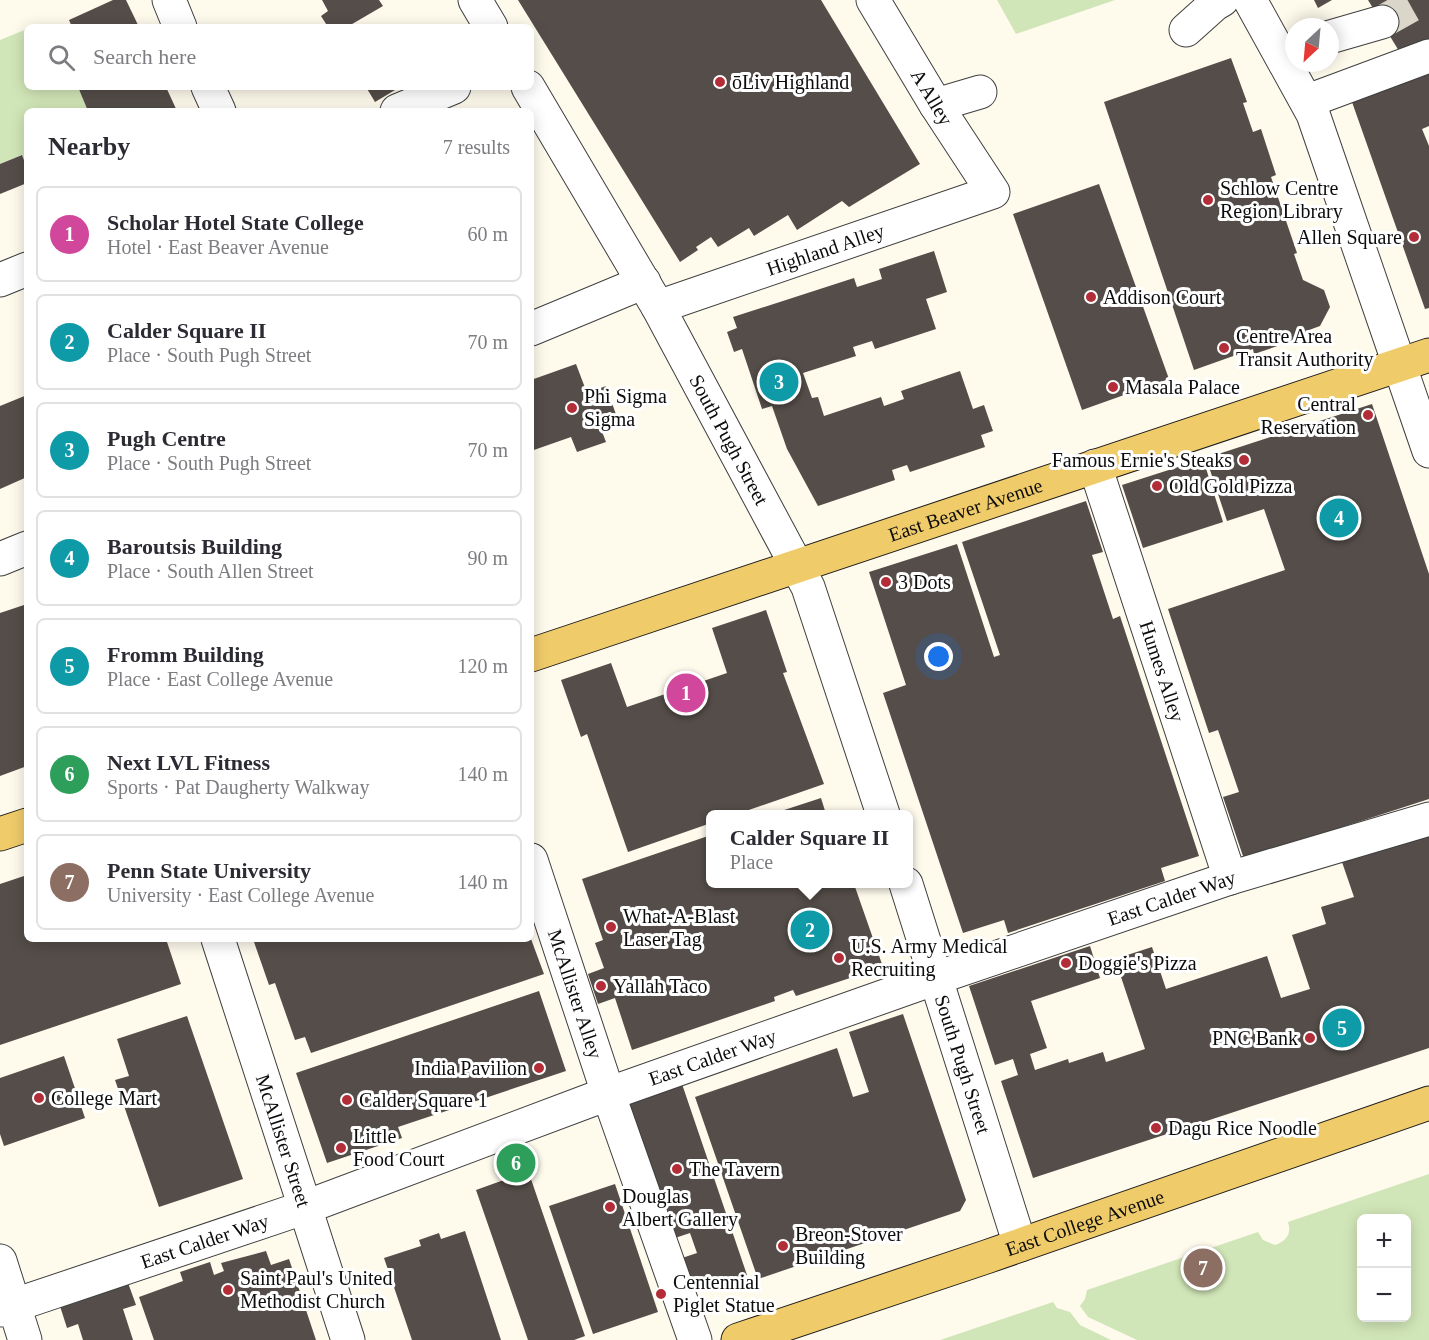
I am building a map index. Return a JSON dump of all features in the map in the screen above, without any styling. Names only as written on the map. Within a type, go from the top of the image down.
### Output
[{"type":"main road","name":"East Beaver Avenue","points":[[534,654],[1414,360]]},
{"type":"main road","points":[[0,834],[24,826]]},
{"type":"main road","name":"East College Avenue","points":[[738,1340],[1020,1245],[1429,1102]]},
{"type":"street","points":[[168,0],[179,24]]},
{"type":"street","points":[[475,0],[489,24]]},
{"type":"street","name":"A Alley","points":[[873,0],[936,105],[993,192]]},
{"type":"street","points":[[1186,30],[1222,0]]},
{"type":"street","points":[[1250,0],[1285,53]]},
{"type":"street","points":[[1339,34],[1382,22]]},
{"type":"street","points":[[1308,101],[1429,56]]},
{"type":"street","points":[[1295,72],[1414,360],[1429,451]]},
{"type":"street","points":[[209,90],[218,108]]},
{"type":"street","points":[[404,108],[447,90]]},
{"type":"street","name":"South Pugh Street","points":[[530,90],[651,294],[797,567],[807,588],[882,810]]},
{"type":"street","points":[[936,105],[980,92]]},
{"type":"street","name":"Highland Alley","points":[[534,328],[993,192]]},
{"type":"street","points":[[0,280],[24,270]]},
{"type":"street","name":"Humes Alley","points":[[1095,466],[1230,878]]},
{"type":"street","points":[[0,559],[24,549]]},
{"type":"street","name":"East Calder Way","points":[[7,1308],[306,1208],[608,1094],[936,978],[1230,878],[1429,819]]},
{"type":"street","name":"McAllister Alley","points":[[534,869],[608,1094],[695,1340]]},
{"type":"street","name":"South Pugh Street","points":[[907,888],[1020,1245]]},
{"type":"street","name":"McAllister Street","points":[[219,942],[348,1340]]},
{"type":"street","points":[[0,1261],[7,1308],[26,1340]]},
{"type":"green space","points":[[997,0],[1115,0],[1016,34]]},
{"type":"green space","points":[[24,30],[24,90],[79,90],[87,108],[24,108],[24,162],[21,155],[0,164],[0,40]]},
{"type":"green space","points":[[1429,1174],[1429,1340],[1137,1340],[1088,1317],[1080,1306],[1087,1290],[1258,1232],[1263,1240],[1275,1245],[1287,1236],[1288,1222]]},
{"type":"green space","points":[[1053,1302],[1057,1308],[1070,1312],[1080,1325],[1111,1340],[940,1340]]},
{"type":"building","points":[[113,0],[126,0],[138,24],[71,24],[69,20]]},
{"type":"building","points":[[322,0],[379,0],[383,6],[352,24],[326,24],[321,16],[328,11]]},
{"type":"building","name":"ōLiv Highland","points":[[518,0],[821,0],[920,164],[849,207],[842,201],[797,230],[788,215],[754,236],[749,228],[718,247],[711,237],[696,247],[698,250],[680,262]]},
{"type":"building","points":[[1314,0],[1332,0],[1318,8]]},
{"type":"building","points":[[1368,0],[1429,0],[1429,46],[1402,56]]},
{"type":"building","name":"Schlow Centre Region Library","points":[[1231,58],[1247,102],[1243,103],[1253,132],[1261,129],[1276,175],[1271,177],[1297,253],[1294,254],[1303,280],[1324,290],[1330,307],[1320,326],[1309,330],[1310,335],[1254,354],[1253,349],[1194,370],[1104,102]]},
{"type":"building","points":[[1429,74],[1429,126],[1422,129],[1429,146],[1429,308],[1425,309],[1352,102]]},
{"type":"building","points":[[79,90],[167,90],[176,108],[87,108]]},
{"type":"building","points":[[368,90],[395,90],[375,102]]},
{"type":"building","points":[[22,155],[24,184],[0,194],[0,164]]},
{"type":"building","name":"Addison Court","points":[[1099,184],[1169,379],[1082,410],[1013,214]]},
{"type":"building","points":[[934,251],[947,292],[926,299],[936,329],[875,349],[872,341],[853,347],[856,356],[803,373],[812,398],[818,397],[824,416],[881,397],[884,406],[904,399],[901,391],[960,371],[973,409],[984,405],[993,431],[981,435],[985,447],[910,472],[907,465],[892,470],[895,480],[818,506],[787,449],[772,406],[762,409],[742,349],[734,352],[727,332],[737,328],[733,317],[854,278],[857,287],[882,279],[879,269]]},
{"type":"building","name":"Phi Sigma Sigma","points":[[576,364],[587,393],[606,386],[619,423],[601,429],[606,442],[577,452],[571,437],[534,450],[534,379]]},
{"type":"building","points":[[24,396],[24,478],[0,489],[0,406]]},
{"type":"building","points":[[1372,404],[1429,574],[1429,799],[1244,859],[1223,797],[1239,792],[1218,730],[1209,733],[1168,609],[1285,570],[1264,509],[1227,521],[1206,458]]},
{"type":"building","points":[[1203,459],[1223,522],[1143,548],[1122,485]]},
{"type":"building","points":[[1086,501],[1103,552],[1092,555],[1113,619],[1120,616],[1199,856],[1161,868],[1165,881],[1008,933],[1004,920],[963,933],[883,693],[906,685],[869,572],[957,544],[994,657],[1000,655],[962,542]]},
{"type":"building","points":[[24,605],[24,767],[0,776],[0,613]]},
{"type":"building","points":[[766,610],[787,672],[783,673],[824,784],[749,810],[706,810],[706,825],[628,852],[587,734],[581,737],[561,680],[611,663],[627,707],[727,673],[712,628]]},
{"type":"building","points":[[821,798],[825,810],[784,810]]},
{"type":"building","points":[[1429,824],[1429,1048],[1033,1178],[1001,1081],[1018,1075],[1013,1059],[995,1065],[969,986],[1090,946],[1100,978],[1031,1001],[1047,1048],[1030,1054],[1035,1070],[1068,1059],[1069,1063],[1103,1052],[1106,1062],[1145,1049],[1115,959],[1152,947],[1166,989],[1267,956],[1281,998],[1310,989],[1292,935],[1326,924],[1321,907],[1354,897],[1342,862],[1370,853]]},
{"type":"building","points":[[706,837],[706,888],[855,888],[883,967],[796,996],[793,990],[774,997],[775,1001],[632,1050],[615,998],[598,1004],[588,974],[604,968],[595,943],[603,940],[582,879]]},
{"type":"building","points":[[24,876],[24,942],[167,942],[181,984],[0,1045],[0,884]]},
{"type":"building","points":[[254,942],[532,942],[544,974],[311,1053],[305,1037],[295,1040],[275,983],[269,985]]},
{"type":"building","points":[[539,991],[566,1071],[398,1127],[402,1138],[327,1163],[296,1073]]},
{"type":"building","points":[[903,1014],[966,1200],[960,1211],[758,1279],[695,1097],[837,1048],[853,1097],[869,1092],[849,1032]]},
{"type":"building","points":[[187,1016],[243,1179],[159,1207],[115,1080],[129,1076],[117,1039]]},
{"type":"building","name":"College Mart","points":[[64,1056],[85,1118],[4,1146],[0,1134],[0,1078]]},
{"type":"building","name":"The Tavern","points":[[682,1084],[747,1275],[694,1293],[682,1258],[697,1253],[690,1233],[669,1240],[622,1104]]},
{"type":"building","points":[[522,1153],[585,1336],[574,1340],[528,1340],[476,1190],[512,1177],[506,1158]]},
{"type":"building","points":[[615,1184],[658,1312],[593,1334],[549,1206]]},
{"type":"building","points":[[465,1231],[501,1340],[412,1340],[384,1258],[421,1246],[419,1240],[439,1233],[441,1239]]},
{"type":"building","name":"Saint Paul's United Methodist Church","points":[[266,1251],[271,1265],[289,1259],[316,1340],[154,1340],[139,1297],[183,1281],[180,1272],[210,1262],[214,1275],[224,1271],[221,1263]]},
{"type":"building","points":[[127,1280],[136,1305],[123,1309],[133,1340],[83,1340],[78,1324],[67,1328],[59,1303]]},
{"type":"tunnel","points":[[1382,22],[1421,0]]},
{"type":"place","name":"ōLiv Highland","points":[[720,82]]},
{"type":"place","name":"Schlow Centre Region Library","points":[[1208,200]]},
{"type":"place","name":"Allen Square","points":[[1414,237]]},
{"type":"place","name":"Addison Court","points":[[1091,297]]},
{"type":"place","name":"Centre Area Transit Authority","points":[[1224,348]]},
{"type":"place","name":"Pugh Centre","points":[[779,382]]},
{"type":"place","name":"Masala Palace","points":[[1113,387]]},
{"type":"place","name":"Phi Sigma Sigma","points":[[572,408]]},
{"type":"place","name":"Central Reservation","points":[[1368,415]]},
{"type":"place","name":"Famous Ernie's Steaks","points":[[1244,460]]},
{"type":"place","name":"Old Gold Pizza","points":[[1157,486]]},
{"type":"place","name":"Baroutsis Building","points":[[1339,518]]},
{"type":"place","name":"3 Dots","points":[[886,582]]},
{"type":"place","name":"Scholar Hotel State College","points":[[686,693]]},
{"type":"place","name":"What-A-Blast Laser Tag","points":[[611,927]]},
{"type":"place","name":"Calder Square II","points":[[810,930]]},
{"type":"place","name":"U.S. Army Medical Recruiting","points":[[839,958]]},
{"type":"place","name":"Doggie's Pizza","points":[[1066,963]]},
{"type":"place","name":"Yallah Taco","points":[[601,986]]},
{"type":"place","name":"Fromm Building","points":[[1342,1028]]},
{"type":"place","name":"PNC Bank","points":[[1310,1038]]},
{"type":"place","name":"India Pavilion","points":[[539,1068]]},
{"type":"place","name":"College Mart","points":[[39,1098]]},
{"type":"place","name":"Calder Square 1","points":[[347,1100]]},
{"type":"place","name":"Dagu Rice Noodle","points":[[1156,1128]]},
{"type":"place","name":"Little Food Court","points":[[341,1148]]},
{"type":"place","name":"Next LVL Fitness","points":[[516,1163]]},
{"type":"place","name":"The Tavern","points":[[677,1169]]},
{"type":"place","name":"Douglas Albert Gallery","points":[[610,1207]]},
{"type":"place","name":"Breon-Stover Building","points":[[783,1246]]},
{"type":"place","name":"Penn State University","points":[[1203,1268]]},
{"type":"place","name":"Saint Paul's United Methodist Church","points":[[228,1290]]},
{"type":"place","name":"Centennial Piglet Statue","points":[[661,1294]]}]
